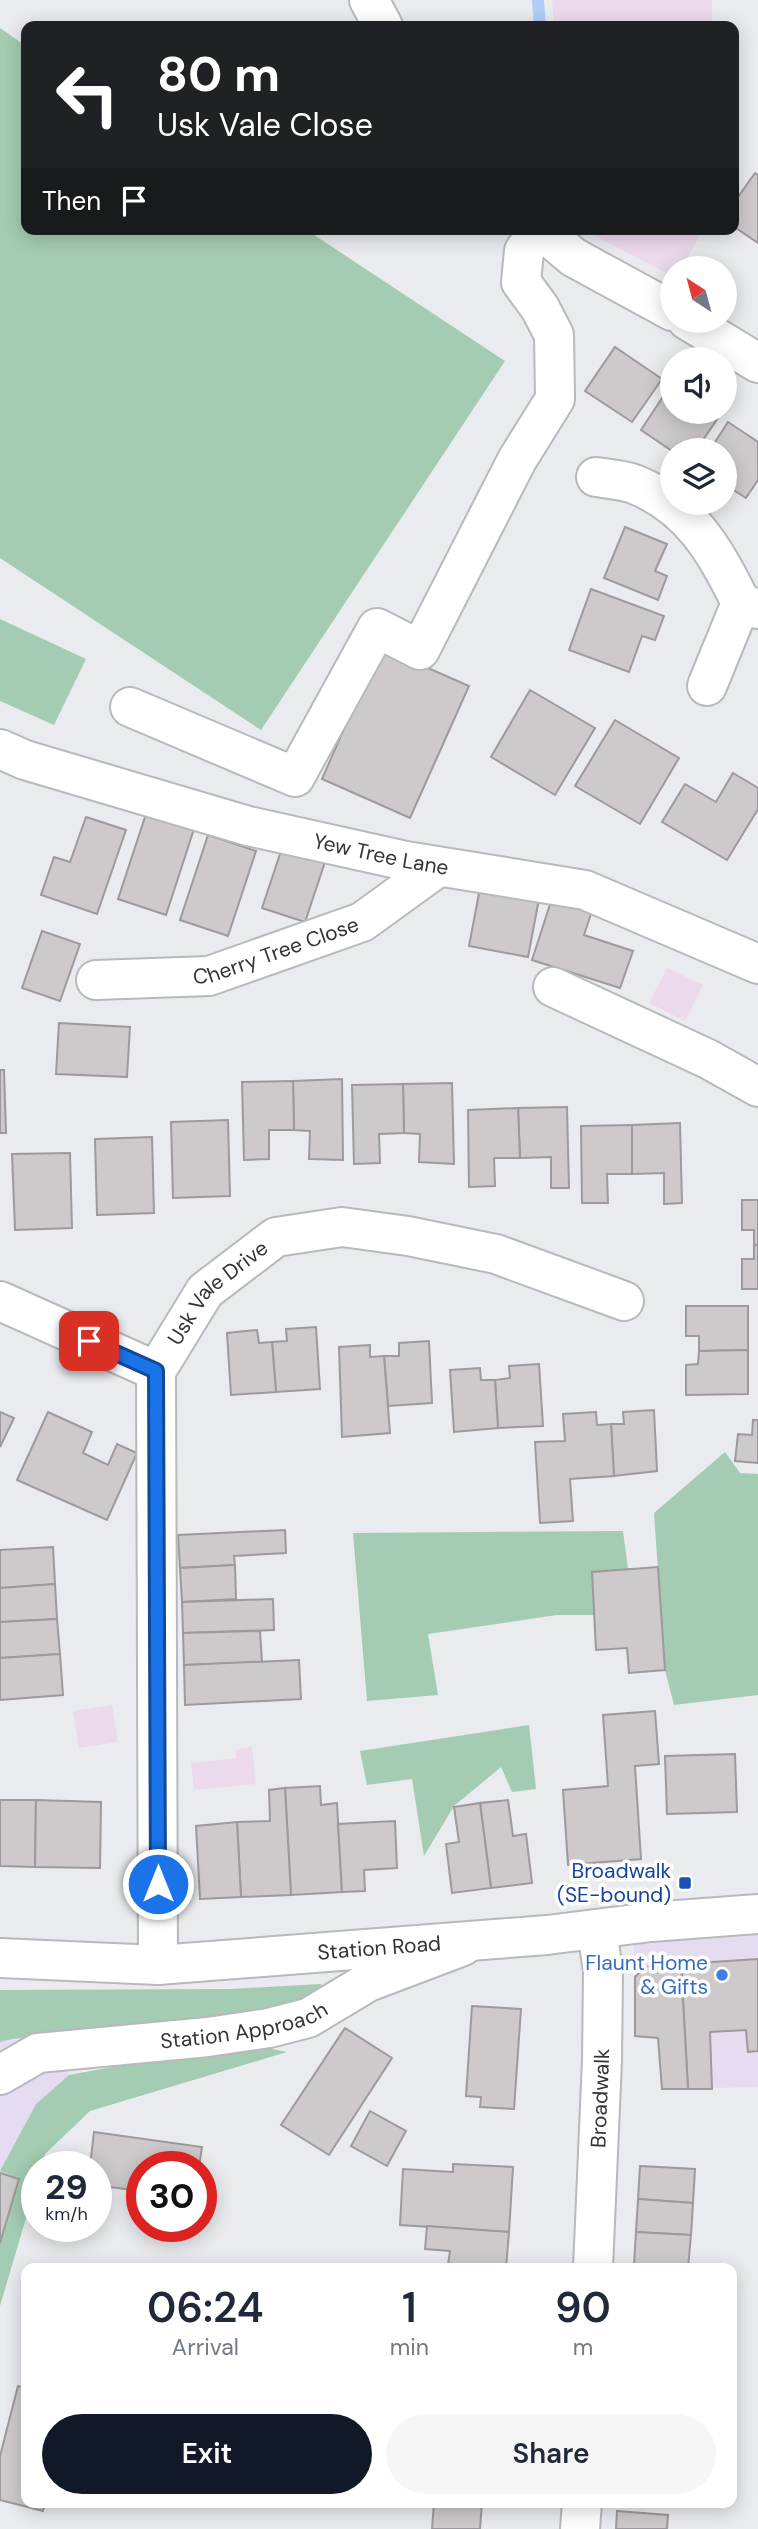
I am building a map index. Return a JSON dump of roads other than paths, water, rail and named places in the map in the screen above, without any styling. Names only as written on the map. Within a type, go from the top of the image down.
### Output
[{"type":"street","points":[[369,0],[380,21]]},
{"type":"street","points":[[130,707],[295,778],[377,628],[420,650],[517,460],[555,399],[554,335],[540,308],[521,282],[524,251],[536,235]]},
{"type":"street","points":[[547,235],[573,257],[660,304]]},
{"type":"street","points":[[708,333],[758,363]]},
{"type":"street","points":[[596,477],[632,483],[664,500],[700,530],[750,606],[707,685]]},
{"type":"street","name":"Yew Tree Lane","points":[[0,749],[25,760],[248,827],[438,867],[585,890],[758,964]]},
{"type":"street","name":"Cherry Tree Close","points":[[96,980],[209,976],[362,922],[438,867]]},
{"type":"street","points":[[553,987],[708,1059],[758,1087]]},
{"type":"street","name":"Usk Vale Drive","points":[[158,1965],[156,1371],[205,1291],[276,1237],[342,1227],[408,1236],[496,1254],[624,1301]]},
{"type":"street","points":[[0,1300],[156,1371]]},
{"type":"street","name":"Station Road","points":[[0,1958],[158,1965],[597,1930],[651,1922],[758,1914]]},
{"type":"street","name":"Broadwalk","points":[[593,2263],[602,2060],[603,1971],[597,1930]]},
{"type":"street","name":"Station Approach","points":[[0,2075],[38,2053],[208,2037],[270,2028],[308,2018],[368,1982],[478,1940]]},
{"type":"street","points":[[580,2529],[582,2508]]},
{"type":"waterway","points":[[538,0],[540,21]]},
{"type":"place","name":"Broadwalk (SE-bound)","points":[[685,1883]]},
{"type":"place","name":"Flaunt Home & Gifts","points":[[722,1975]]}]
